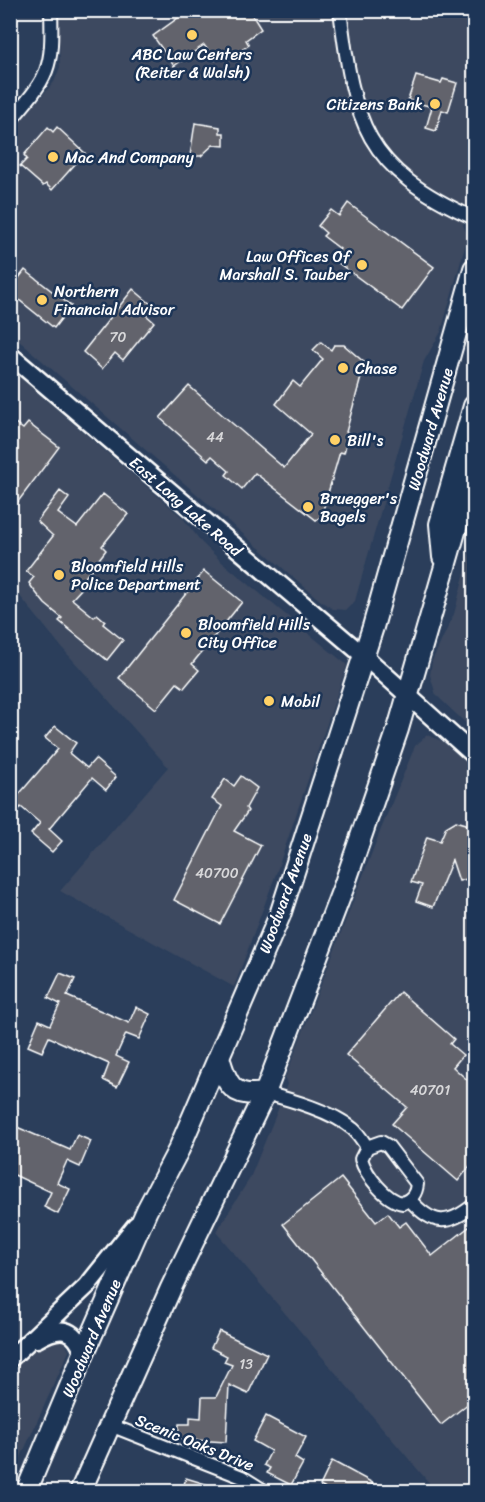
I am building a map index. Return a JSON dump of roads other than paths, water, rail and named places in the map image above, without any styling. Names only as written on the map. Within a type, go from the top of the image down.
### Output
[{"type":"main road","name":"Woodward Avenue","points":[[26,1491],[147,1210],[179,1149],[280,915],[364,656],[474,269]]},
{"type":"main road","name":"East Long Lake Road","points":[[10,355],[364,656],[474,754]]},
{"type":"main road","points":[[444,568],[440,524],[474,406]]},
{"type":"main road","points":[[80,1491],[171,1288],[265,1093],[344,886],[407,695],[474,466]]},
{"type":"main road","points":[[219,1057],[224,1077],[239,1092],[250,1095],[265,1093]]},
{"type":"main road","points":[[10,1359],[87,1286],[147,1210]]},
{"type":"main road","points":[[26,1346],[59,1329],[74,1335],[84,1353]]},
{"type":"main road","points":[[36,1491],[66,1397]]},
{"type":"street","points":[[10,121],[47,74],[51,42],[51,10]]},
{"type":"street","points":[[340,10],[352,93],[360,120],[372,141],[388,162],[414,184],[436,199],[474,218]]},
{"type":"street","points":[[265,1093],[289,1099],[339,1120],[354,1129],[367,1147]]},
{"type":"street","points":[[381,1142],[388,1146],[417,1184],[416,1192],[410,1200],[395,1202],[382,1190],[363,1166],[362,1159],[367,1147],[381,1142]]},
{"type":"street","points":[[410,1200],[427,1216],[446,1221],[455,1218],[474,1205]]},
{"type":"street","name":"Scenic Oaks Drive","points":[[110,1425],[242,1477],[267,1491]]},
{"type":"place","name":"ABC Law Centers (Reiter & Walsh)","points":[[192,35]]},
{"type":"place","name":"Citizens Bank","points":[[435,104]]},
{"type":"place","name":"Mac And Company","points":[[53,157]]},
{"type":"place","name":"Law Offices Of Marshall S. Tauber","points":[[362,265]]},
{"type":"place","name":"Northern Financial Advisor","points":[[42,300]]},
{"type":"place","name":"Chase","points":[[343,368]]},
{"type":"place","name":"Bill's","points":[[335,440]]},
{"type":"place","name":"Bruegger's Bagels","points":[[308,507]]},
{"type":"place","name":"Bloomfield Hills Police Department","points":[[59,575]]},
{"type":"place","name":"Bloomfield Hills City Office","points":[[186,633]]},
{"type":"place","name":"Mobil","points":[[269,701]]}]
